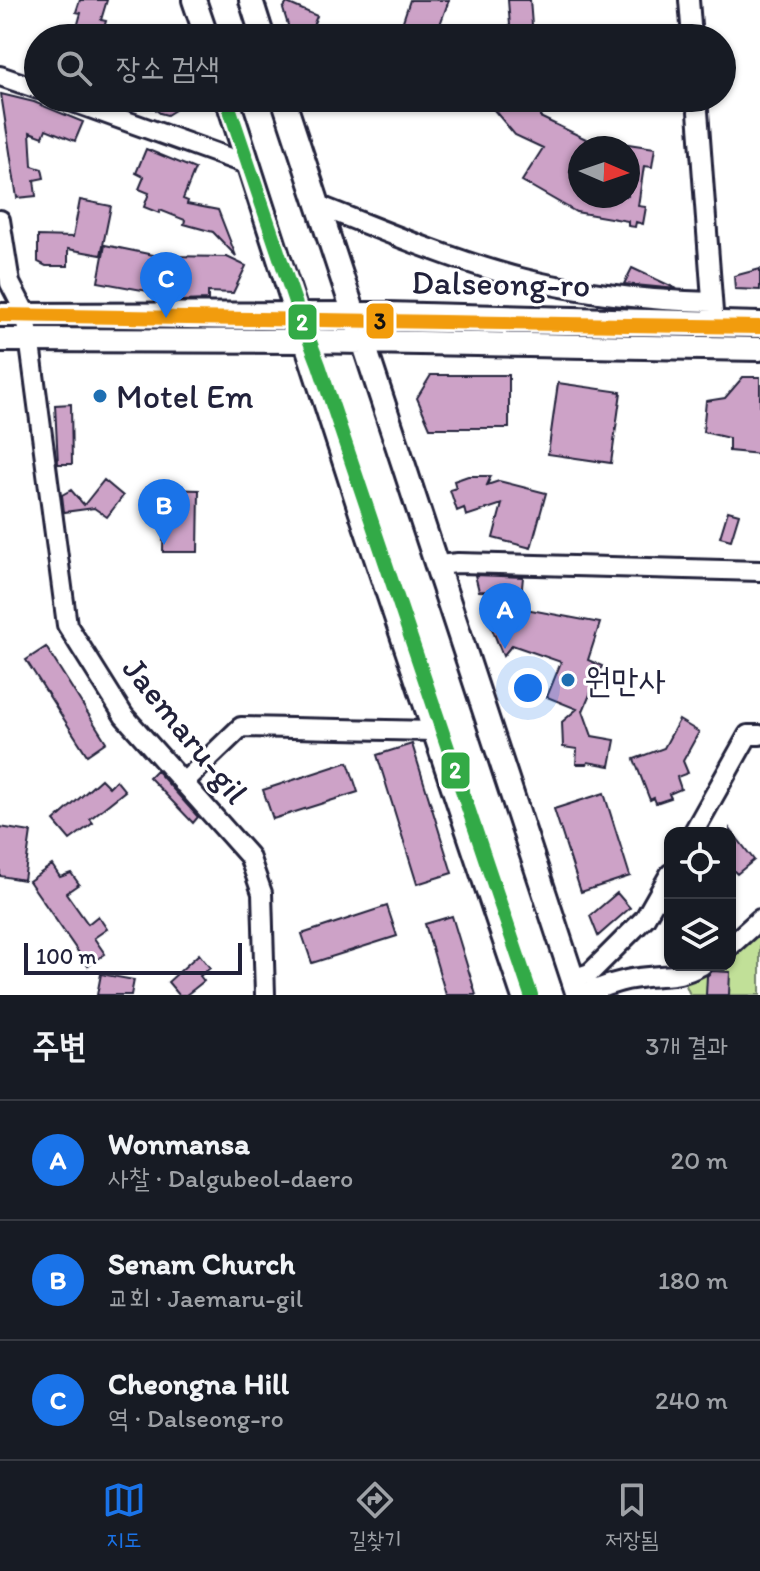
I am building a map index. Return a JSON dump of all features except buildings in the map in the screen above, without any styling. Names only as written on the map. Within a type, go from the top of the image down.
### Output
[{"type":"main road","points":[[194,0],[202,24]]},
{"type":"main road","points":[[251,0],[259,24]]},
{"type":"main road","points":[[232,112],[523,995]]},
{"type":"main road","points":[[288,112],[578,990]]},
{"type":"main road","name":"Dalseong-ro","points":[[0,315],[712,312],[760,324]]},
{"type":"main road","points":[[0,340],[306,341],[760,349]]},
{"type":"street","points":[[689,0],[691,24]]},
{"type":"street","points":[[0,76],[24,84]]},
{"type":"street","points":[[101,112],[249,165]]},
{"type":"street","points":[[320,206],[500,273],[570,287],[675,301],[712,312],[698,112]]},
{"type":"street","name":"Jaemaru-gil","points":[[0,220],[10,283],[26,314],[67,625],[124,716],[249,856],[262,893],[265,995]]},
{"type":"street","points":[[438,565],[760,571]]},
{"type":"street","points":[[183,783],[241,727],[434,731]]},
{"type":"street","points":[[696,827],[748,735],[760,735]]},
{"type":"street","points":[[578,990],[590,973],[645,918],[664,885]]},
{"type":"street","points":[[736,941],[760,919]]},
{"type":"street","points":[[578,990],[640,977],[682,976],[691,971]]},
{"type":"green space","points":[[760,919],[760,995],[690,995],[682,976],[691,971],[736,971],[736,941]]},
{"type":"railway","points":[[0,322],[160,322],[760,335]]},
{"type":"transit line","name":"2","points":[[231,112],[531,995]]},
{"type":"transit line","name":"3","points":[[0,315],[760,327]]},
{"type":"place","name":"Cheongna Hill","points":[[166,318]]},
{"type":"place","name":"Motel Em","points":[[100,396]]},
{"type":"place","name":"Senam Church","points":[[164,545]]},
{"type":"place","name":"Wonmansa","points":[[505,649]]},
{"type":"place","name":"원만사","points":[[568,680]]}]
